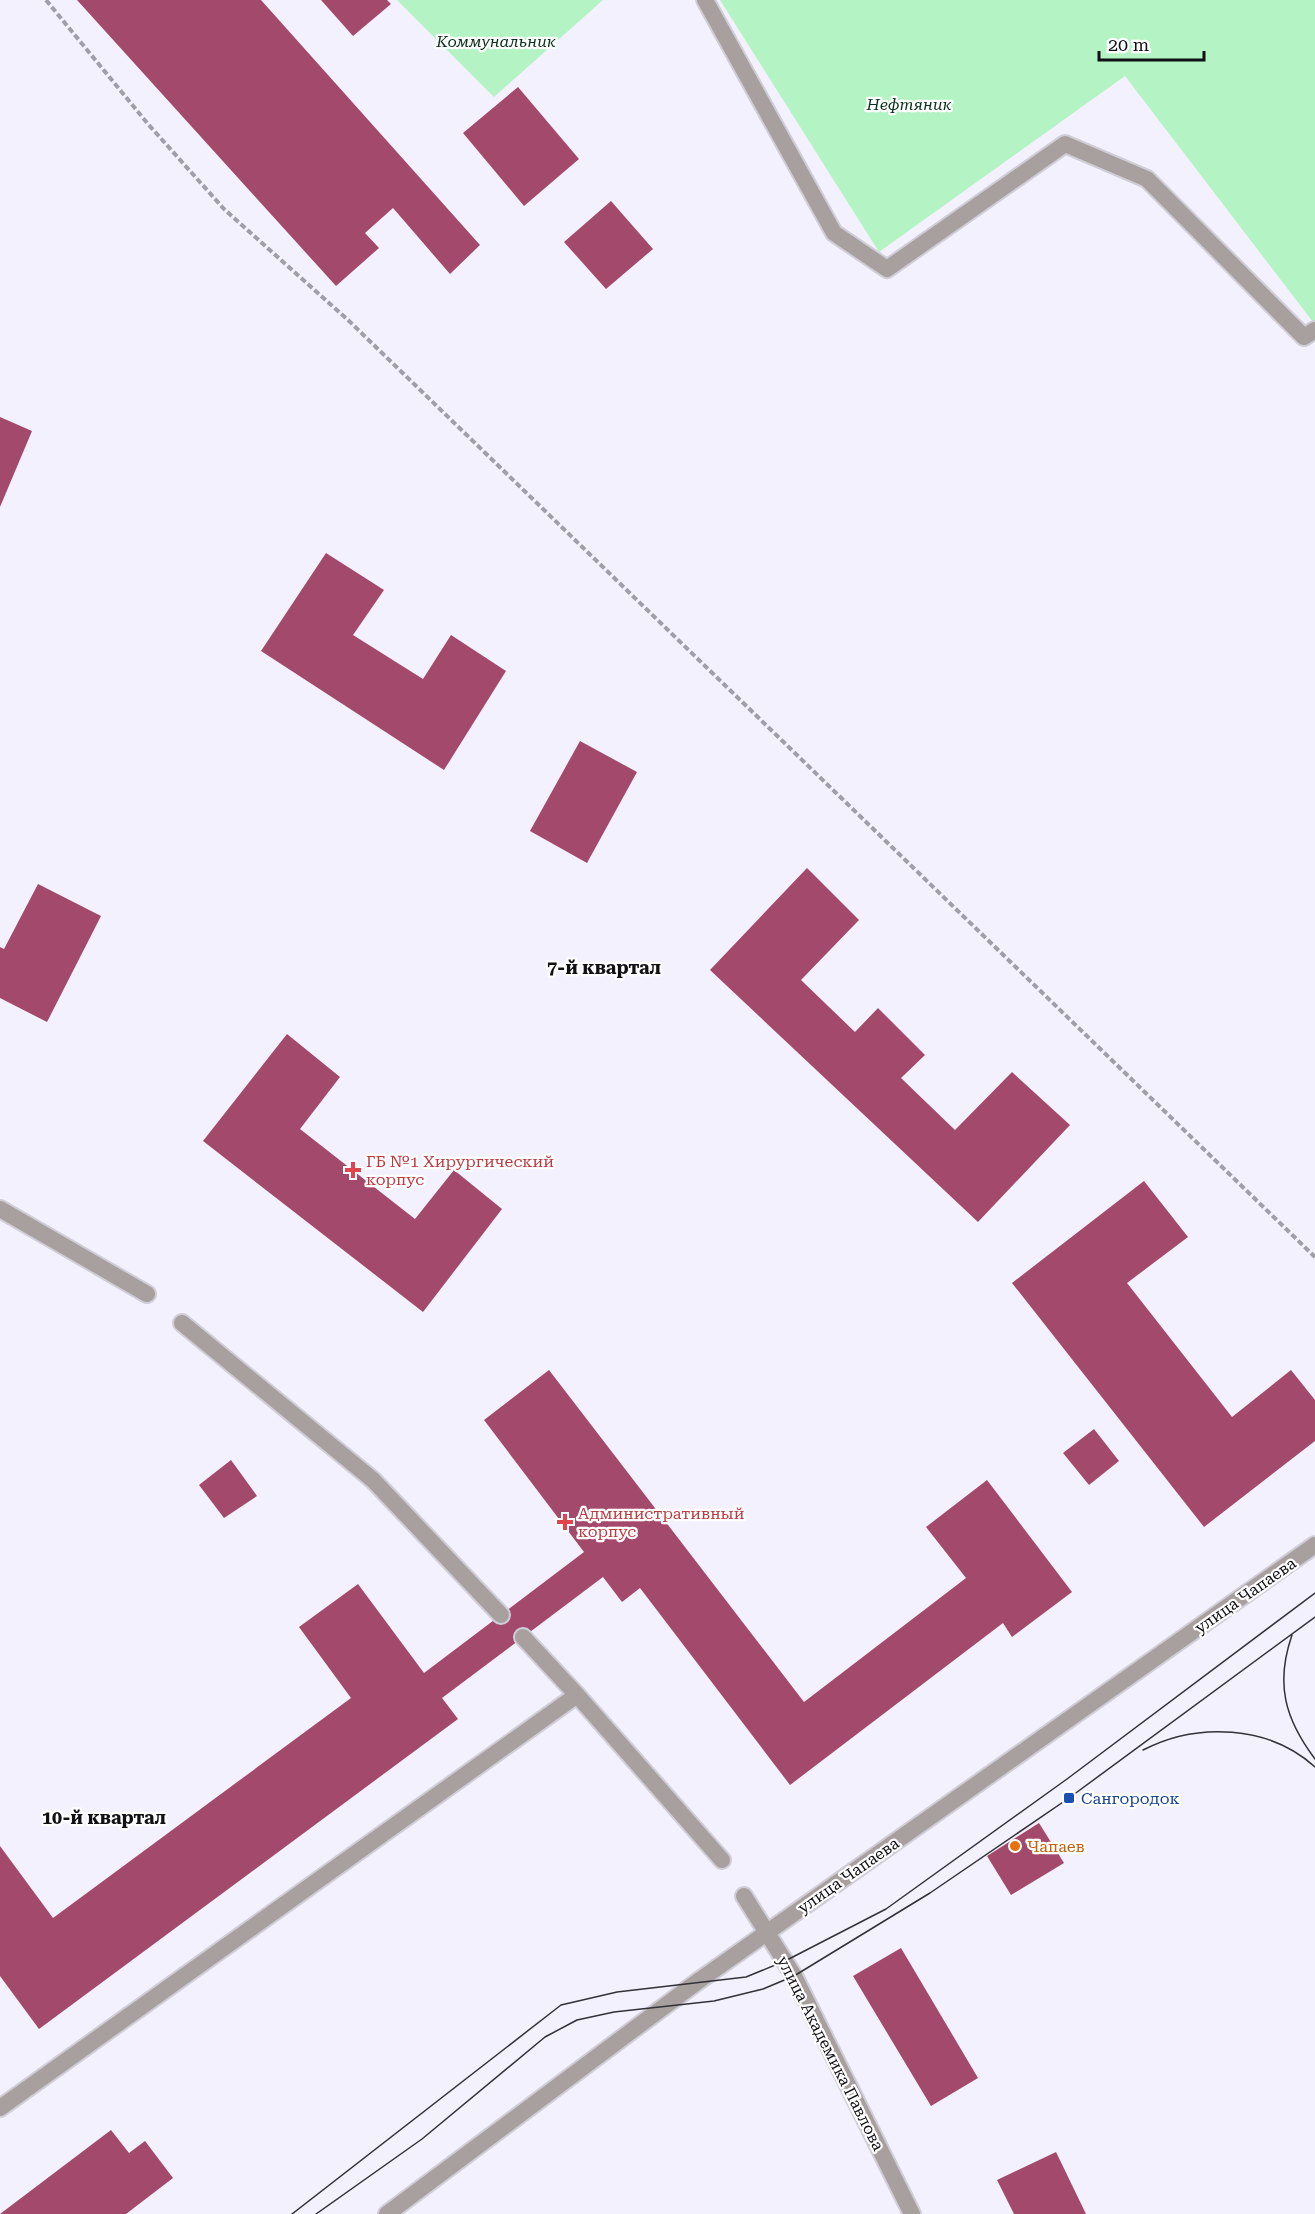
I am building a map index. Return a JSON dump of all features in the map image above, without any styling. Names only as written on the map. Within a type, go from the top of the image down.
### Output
[{"type":"street","points":[[705,0],[834,233],[887,269],[1065,144],[1147,179],[1304,338],[1315,330]]},
{"type":"street","points":[[0,1209],[147,1294]]},
{"type":"street","points":[[182,1323],[373,1480],[501,1615]]},
{"type":"street","name":"улица Чапаева","points":[[387,2214],[697,1982],[1315,1545]]},
{"type":"street","points":[[523,1637],[722,1860]]},
{"type":"street","points":[[0,2108],[577,1695]]},
{"type":"street","name":"улица Академика Павлова","points":[[744,1896],[794,1976],[912,2214]]},
{"type":"path","points":[[46,0],[148,124],[224,209],[348,320],[1315,1257]]},
{"type":"green space","name":"Коммунальник","points":[[397,0],[603,0],[494,97]]},
{"type":"green space","name":"Нефтяник","points":[[720,0],[1315,0],[1315,321],[1313,322],[1125,76],[879,252]]},
{"type":"building","points":[[77,0],[261,0],[480,245],[450,274],[393,208],[365,233],[379,248],[336,286]]},
{"type":"building","points":[[321,0],[387,0],[391,4],[353,36]]},
{"type":"building","points":[[518,87],[579,159],[524,206],[463,133]]},
{"type":"building","points":[[611,201],[653,249],[606,289],[564,242]]},
{"type":"building","points":[[0,417],[32,431],[0,507]]},
{"type":"building","points":[[326,553],[384,590],[353,635],[423,679],[451,635],[506,671],[444,770],[261,651]]},
{"type":"building","points":[[580,741],[637,772],[587,863],[530,831]]},
{"type":"building","points":[[807,868],[859,920],[801,980],[855,1032],[878,1008],[925,1055],[901,1078],[955,1130],[1012,1072],[1070,1125],[978,1222],[710,970]]},
{"type":"building","points":[[38,884],[101,916],[47,1022],[0,998],[0,947],[4,949]]},
{"type":"building","points":[[287,1034],[340,1077],[300,1129],[415,1219],[454,1170],[502,1209],[423,1312],[203,1141]]},
{"type":"building","points":[[1144,1181],[1188,1237],[1127,1283],[1232,1417],[1291,1370],[1315,1400],[1315,1441],[1204,1527],[1012,1283]]},
{"type":"building","points":[[549,1370],[804,1702],[966,1578],[926,1527],[987,1480],[1072,1592],[1012,1637],[1003,1623],[790,1785],[640,1588],[622,1602],[603,1577],[442,1698],[458,1719],[39,2029],[0,1976],[0,1846],[53,1918],[351,1698],[299,1627],[358,1584],[424,1673],[584,1552],[484,1420]]},
{"type":"building","points":[[1094,1429],[1119,1461],[1089,1485],[1063,1453]]},
{"type":"building","points":[[231,1460],[257,1496],[224,1518],[199,1485]]},
{"type":"building","points":[[1039,1823],[1064,1863],[1011,1895],[987,1856]]},
{"type":"building","points":[[901,1948],[978,2078],[931,2106],[853,1976]]},
{"type":"building","points":[[111,2130],[129,2153],[145,2141],[173,2178],[126,2214],[0,2214]]},
{"type":"building","points":[[1056,2152],[1086,2214],[1014,2214],[997,2180]]},
{"type":"tram line","points":[[292,2214],[561,2005],[617,1992],[746,1977],[785,1961],[886,1909],[1067,1779],[1315,1593]]},
{"type":"tram line","points":[[316,2214],[422,2139],[545,2037],[577,2020],[614,2012],[714,2001],[763,1989],[794,1976],[930,1893],[1069,1798],[1315,1617]]},
{"type":"tram line","points":[[1292,1635],[1284,1669],[1286,1700],[1296,1730],[1315,1759]]},
{"type":"tram line","points":[[1143,1750],[1186,1735],[1232,1732],[1276,1743],[1297,1753],[1315,1767]]},
{"type":"place","name":"ГБ №1 Хирургический корпус","points":[[353,1170]]},
{"type":"place","name":"Административный корпус","points":[[565,1522]]},
{"type":"place","name":"Сангородок","points":[[1069,1798]]},
{"type":"place","name":"Чапаев","points":[[1015,1846]]},
{"type":"district","name":"7-й квартал","points":[[604,968]]},
{"type":"district","name":"10-й квартал","points":[[104,1818]]}]
